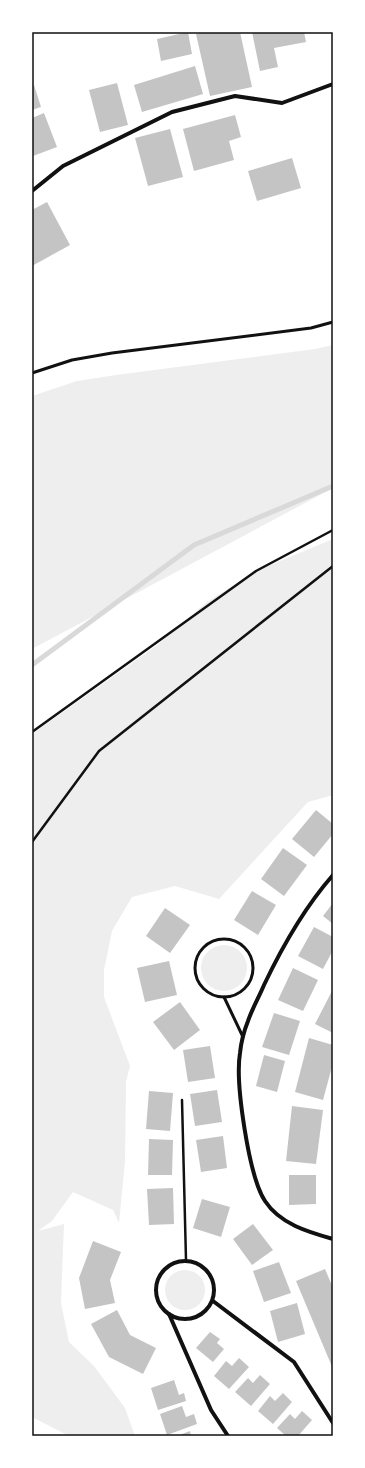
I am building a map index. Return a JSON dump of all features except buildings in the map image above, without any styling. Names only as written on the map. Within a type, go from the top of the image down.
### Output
[{"type":"street","points":[[32,191],[63,166],[172,112],[235,96],[282,103],[333,84]]},
{"type":"street","points":[[333,875],[299,918],[282,947],[248,1020],[239,1054],[246,1141],[260,1190],[266,1202],[290,1224],[333,1239]]},
{"type":"street","points":[[168,1314],[178,1318],[188,1319],[199,1316],[207,1310],[215,1291],[214,1281],[208,1271],[201,1264],[186,1260],[170,1264],[162,1271],[157,1280],[156,1298],[161,1307],[168,1314],[211,1410],[228,1436]]},
{"type":"street","points":[[212,1301],[294,1362],[333,1422]]},
{"type":"lane","points":[[32,373],[72,360],[311,328],[333,322]]},
{"type":"lane","points":[[222,938],[241,944],[248,952],[252,961],[252,974],[249,984],[242,991],[224,998],[213,996],[205,991],[198,983],[194,973],[194,963],[200,951],[207,944],[222,938]]},
{"type":"lane","points":[[224,998],[243,1038]]},
{"type":"path","points":[[32,732],[256,571],[333,530]]},
{"type":"path","points":[[32,842],[99,751],[333,566]]},
{"type":"path","points":[[182,1100],[186,1260]]},
{"type":"shaded area","points":[[333,345],[333,488],[32,649],[32,396],[77,381],[315,349]]},
{"type":"shaded area","points":[[333,539],[333,795],[308,802],[219,899],[175,886],[132,897],[112,931],[104,970],[104,997],[130,1066],[126,1082],[125,1161],[119,1223],[113,1210],[73,1192],[52,1221],[38,1231],[64,1224],[61,1303],[69,1342],[94,1366],[125,1408],[135,1436],[69,1436],[32,1417],[32,734],[156,646],[207,602],[256,571]]},
{"type":"shaded area","points":[[224,945],[237,949],[243,955],[247,968],[243,981],[237,987],[224,991],[211,987],[205,981],[201,968],[205,955],[211,949]]},
{"type":"shaded area","points":[[181,1270],[189,1270],[196,1273],[202,1279],[205,1290],[202,1301],[196,1307],[189,1310],[181,1310],[174,1307],[168,1301],[165,1294],[165,1286],[168,1279],[174,1273]]},
{"type":"waterway","points":[[32,665],[194,545],[333,486]]}]
